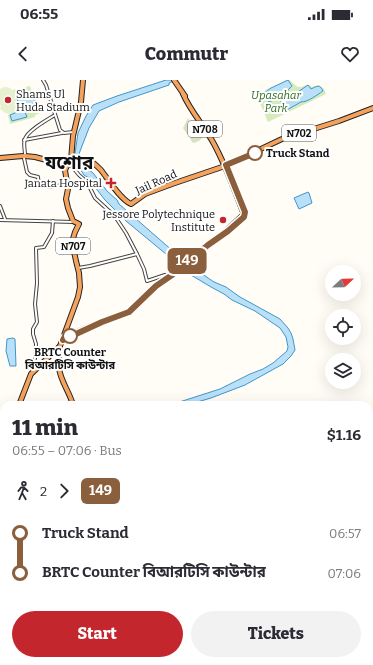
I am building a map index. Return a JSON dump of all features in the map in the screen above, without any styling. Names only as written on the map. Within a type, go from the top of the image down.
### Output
[{"type":"highway","name":"N707","points":[[21,401],[31,374],[60,347],[65,338],[80,287],[80,278],[72,242],[79,224],[73,221],[67,204],[66,197],[68,189],[65,170],[67,165],[71,162],[74,132],[81,102],[83,80]]},
{"type":"highway","name":"N708","points":[[65,338],[90,326],[129,312],[149,292],[228,231],[245,216],[226,165],[214,140],[175,81]]},
{"type":"highway","name":"N702","points":[[226,165],[282,139],[333,123],[373,108]]},
{"type":"highway","points":[[0,158],[34,156],[54,162],[71,162]]},
{"type":"highway","name":"Jail Road","points":[[71,162],[88,159],[101,170],[125,200],[131,204],[145,194],[226,165]]},
{"type":"highway","points":[[60,347],[59,369],[71,401]]},
{"type":"street","points":[[43,80],[46,85],[60,130],[64,133]]},
{"type":"street","points":[[55,116],[35,128],[26,137],[24,140],[24,156],[27,172],[30,175],[38,177],[39,187],[51,187],[67,184]]},
{"type":"street","points":[[24,140],[74,132]]},
{"type":"street","points":[[71,162],[79,175],[86,180],[95,198],[114,215],[126,233],[144,269],[147,281],[165,275],[167,279]]},
{"type":"street","points":[[0,206],[5,220]]},
{"type":"street","points":[[0,220],[75,222]]},
{"type":"street","points":[[34,371],[33,367],[36,344],[33,329],[37,322],[36,248],[44,247],[52,233],[54,222]]},
{"type":"street","points":[[78,268],[137,254]]},
{"type":"green space","name":"Upasahar Park","points":[[290,80],[300,87],[309,85],[312,87],[319,85],[324,89],[326,94],[268,122],[257,96],[269,88]]},
{"type":"green space","points":[[30,86],[32,93],[26,95],[34,94],[39,114],[35,115],[35,117],[10,124],[8,115],[16,111],[18,106],[13,90]]},
{"type":"green space","name":"Shams Ul Huda Stadium","points":[[4,87],[11,89],[16,99],[17,110],[11,114],[5,113],[0,109],[0,89]]},
{"type":"green space","points":[[188,118],[189,120],[194,121],[204,136],[195,143],[193,143],[183,128]]},
{"type":"water","points":[[166,80],[177,80],[169,83],[169,85],[119,102],[99,111],[89,128],[79,154],[80,163],[93,173],[119,204],[182,259],[184,264],[192,267],[214,282],[226,287],[240,297],[280,319],[288,328],[293,339],[295,350],[283,364],[245,385],[211,398],[201,401],[182,401],[220,389],[273,363],[287,351],[288,347],[286,337],[280,328],[255,311],[232,300],[191,275],[126,221],[105,200],[91,182],[92,180],[84,175],[75,156],[78,133],[93,105]]},
{"type":"water","points":[[288,80],[292,86],[288,90],[289,96],[292,96],[308,85],[311,89],[319,86],[323,91],[309,100],[301,102],[285,111],[281,101],[276,99],[269,102],[263,94],[271,88]]},
{"type":"water","points":[[33,95],[36,103],[22,108],[27,117],[12,121],[10,115],[22,110],[17,99]]},
{"type":"water","points":[[308,192],[312,203],[299,209],[294,198]]},
{"type":"water","points":[[7,339],[15,339],[16,366],[10,366],[6,351]]},
{"type":"bus line","name":"149","points":[[70,336],[64,338],[63,340],[102,322],[129,312],[156,286],[172,275],[244,217],[245,212],[226,165],[255,153]]},
{"type":"place","name":"Shams Ul Huda Stadium","points":[[8,100]]},
{"type":"place","name":"Truck Stand","points":[[255,153]]},
{"type":"place","name":"Janata Hospital","points":[[111,183]]},
{"type":"place","name":"Jessore Polytechnique Institute","points":[[223,220]]},
{"type":"place","name":"BRTC Counter বিআরটিসি কাউন্টার","points":[[70,336]]},
{"type":"district","name":"যশোর","points":[[69,162]]}]
